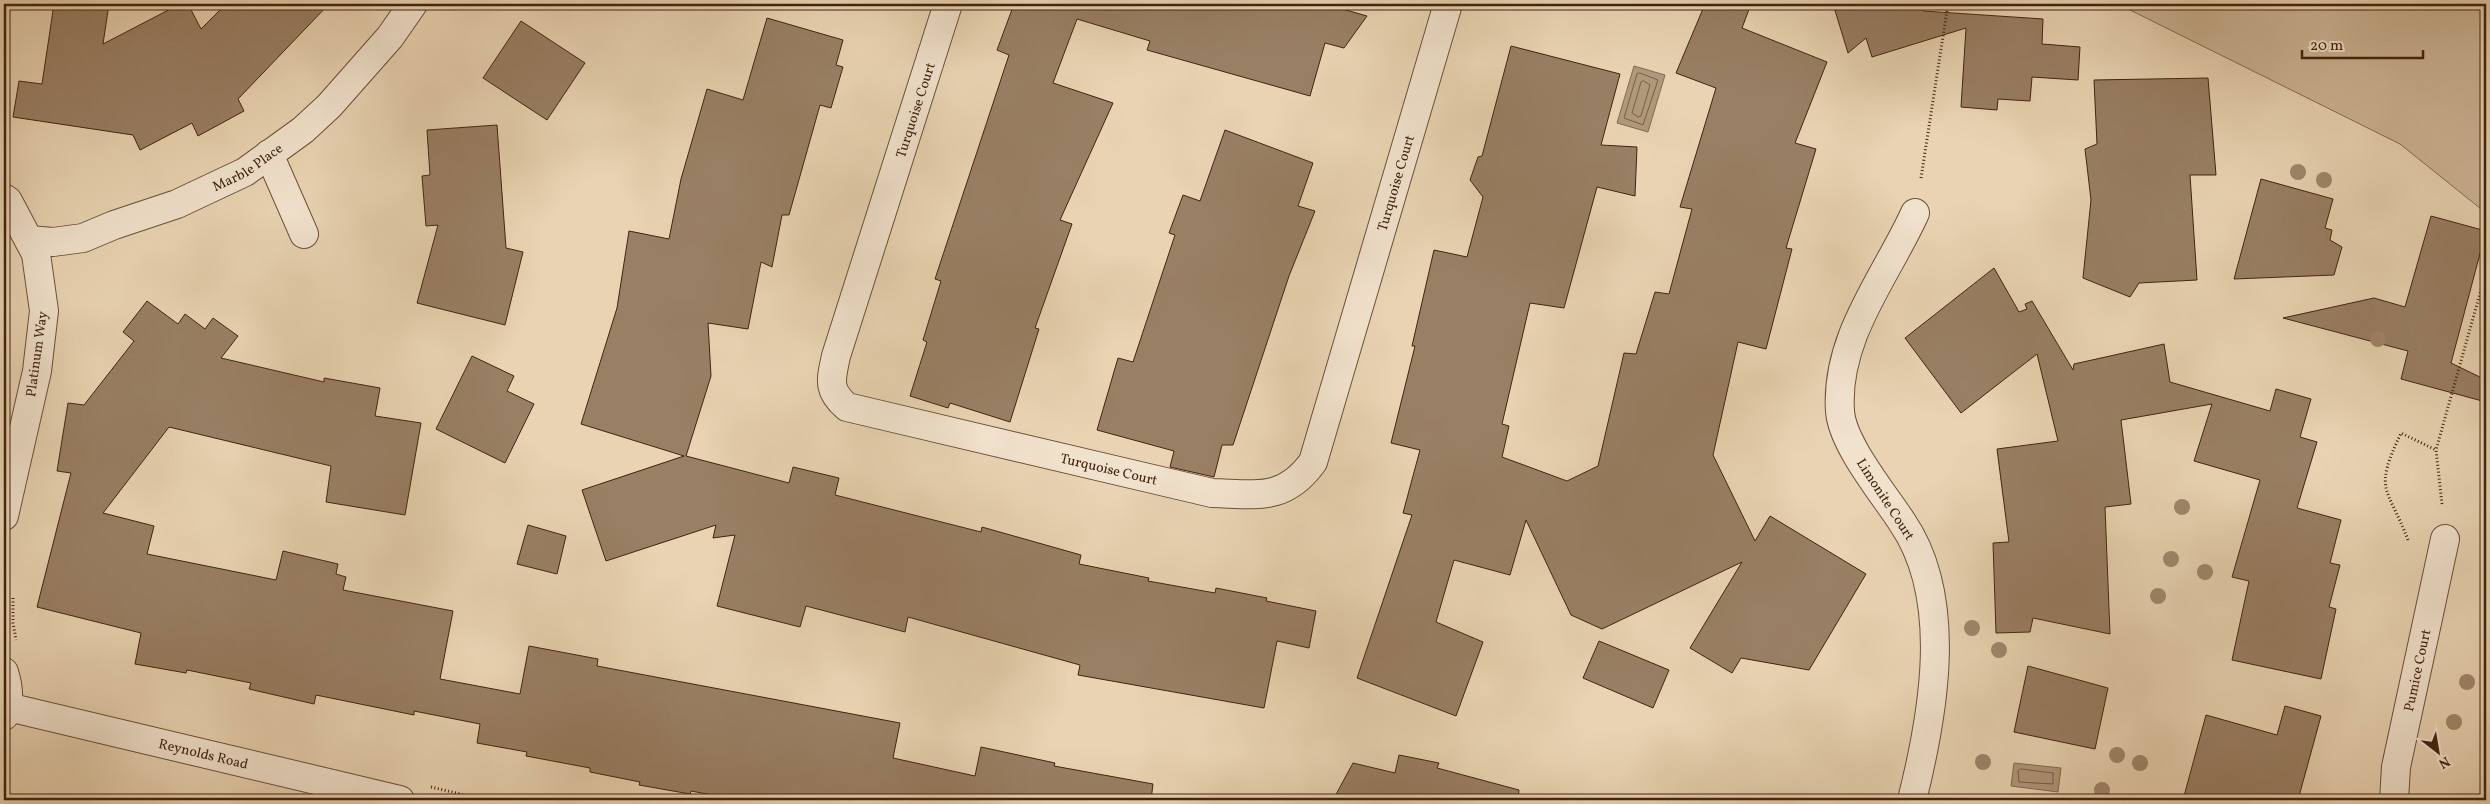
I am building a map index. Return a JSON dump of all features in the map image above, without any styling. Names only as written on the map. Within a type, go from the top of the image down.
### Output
[{"type":"street","name":"Marble Place","points":[[28,240],[53,242],[83,238],[114,225],[177,204],[246,172],[303,130],[329,106],[390,37],[413,4]]},
{"type":"street","name":"Turquoise Court","points":[[948,4],[836,356],[832,380],[835,397],[847,407],[1212,493],[1276,492],[1301,479],[1313,462],[1445,9]]},
{"type":"street","points":[[269,154],[304,234]]},
{"type":"street","name":"Platinum Way","points":[[4,198],[8,201],[36,254],[44,311],[37,371],[4,516]]},
{"type":"street","name":"Limonite Court","points":[[1912,800],[1925,747],[1935,680],[1934,618],[1926,577],[1917,548],[1903,522],[1844,434],[1840,412],[1842,374],[1853,333],[1876,285],[1899,248],[1915,213]]},
{"type":"street","name":"Pumice Court","points":[[2394,800],[2396,767],[2445,539]]},
{"type":"street","points":[[4,672],[9,690],[6,711]]},
{"type":"street","name":"Reynolds Road","points":[[6,711],[400,800]]},
{"type":"path","points":[[1915,213],[1948,4]]},
{"type":"path","points":[[2445,539],[2436,450],[2486,272]]},
{"type":"shaded area","points":[[2118,4],[2486,4],[2486,213],[2400,144]]},
{"type":"water","points":[[1634,66],[1665,75],[1648,132],[1617,123]]},
{"type":"water","points":[[2014,763],[2061,768],[2058,792],[2011,786]]},
{"type":"building","points":[[54,4],[109,4],[103,44],[180,4],[188,4],[201,29],[226,4],[329,4],[238,99],[244,111],[198,136],[192,123],[140,150],[133,135],[13,117],[19,81],[42,84]]},
{"type":"building","points":[[1014,4],[1325,4],[1367,16],[1344,48],[1325,43],[1310,96],[1147,50],[1150,41],[1077,19],[1053,83],[1113,103],[1060,220],[1072,224],[1035,328],[1039,329],[1010,422],[950,403],[948,408],[910,396],[927,342],[923,340],[941,281],[935,279],[1009,55],[997,50]]},
{"type":"building","points":[[1705,4],[1751,4],[1742,28],[1827,62],[1795,143],[1816,149],[1786,248],[1792,249],[1766,349],[1738,342],[1713,455],[1755,541],[1770,516],[1866,574],[1809,670],[1741,658],[1732,673],[1690,648],[1742,562],[1602,629],[1571,615],[1526,520],[1510,575],[1454,560],[1436,622],[1483,642],[1456,716],[1357,678],[1412,515],[1403,513],[1420,450],[1391,443],[1415,346],[1412,346],[1434,250],[1467,257],[1483,197],[1470,180],[1478,157],[1482,156],[1511,46],[1620,74],[1601,145],[1637,147],[1635,196],[1597,187],[1564,308],[1530,303],[1502,424],[1509,426],[1502,457],[1567,481],[1598,466],[1624,353],[1636,354],[1655,292],[1669,294],[1692,209],[1680,207],[1716,88],[1676,73]]},
{"type":"building","points":[[1833,4],[1921,4],[1923,11],[2043,19],[2042,44],[2080,47],[2078,80],[2032,77],[2030,101],[1998,99],[1997,110],[1961,107],[1966,28],[1872,57],[1866,38],[1848,53]]},
{"type":"building","points":[[767,18],[843,40],[836,65],[843,67],[831,108],[820,105],[789,215],[782,215],[772,267],[761,262],[748,329],[708,323],[711,376],[686,456],[789,483],[793,467],[839,478],[835,495],[981,532],[982,527],[1081,555],[1079,564],[1149,578],[1148,581],[1215,593],[1216,588],[1267,598],[1266,601],[1316,611],[1309,648],[1277,641],[1264,708],[1078,675],[1080,665],[908,617],[905,632],[806,606],[800,627],[717,606],[735,535],[713,538],[716,525],[606,561],[582,490],[684,456],[581,424],[617,308],[629,231],[669,239],[681,179],[707,89],[743,100]]},
{"type":"building","points":[[521,21],[585,63],[547,120],[483,78]]},
{"type":"building","points":[[2208,78],[2216,175],[2190,175],[2197,280],[2139,283],[2130,297],[2083,278],[2091,200],[2085,149],[2097,144],[2094,80]]},
{"type":"building","points":[[497,125],[506,248],[523,252],[505,325],[417,303],[438,225],[426,226],[422,176],[430,175],[427,130]]},
{"type":"building","points":[[1225,130],[1313,163],[1298,206],[1315,211],[1289,276],[1233,445],[1222,445],[1214,477],[1170,467],[1174,451],[1097,430],[1118,358],[1133,362],[1175,235],[1169,233],[1183,195],[1200,201]]},
{"type":"building","points":[[2261,179],[2333,199],[2325,228],[2332,230],[2330,240],[2342,247],[2334,275],[2234,279]]},
{"type":"building","points":[[2431,216],[2486,231],[2451,363],[2486,380],[2486,402],[2401,379],[2408,351],[2283,318],[2374,298],[2405,307]]},
{"type":"building","points":[[1994,268],[2019,312],[2027,309],[2025,304],[2032,301],[2073,370],[2074,364],[2164,344],[2170,382],[2270,411],[2276,389],[2311,399],[2300,437],[2317,442],[2297,508],[2341,520],[2330,563],[2340,565],[2329,607],[2336,609],[2321,679],[2232,660],[2249,581],[2232,577],[2260,480],[2194,461],[2212,404],[2121,420],[2131,504],[2105,507],[2110,634],[2033,618],[2030,632],[1996,633],[1993,543],[2009,542],[1997,449],[2058,441],[2037,354],[1961,413],[1905,338]]},
{"type":"building","points":[[147,301],[178,324],[185,314],[205,329],[213,318],[238,336],[221,358],[324,382],[324,378],[380,388],[375,416],[421,423],[405,515],[326,502],[331,466],[169,427],[103,513],[154,526],[147,554],[276,580],[283,551],[338,564],[336,574],[346,577],[343,590],[453,611],[440,679],[520,694],[529,646],[598,659],[597,666],[900,723],[893,758],[975,776],[981,747],[1055,763],[1054,766],[1153,784],[1151,800],[738,800],[691,791],[690,794],[639,785],[640,782],[590,772],[590,768],[526,756],[527,752],[477,743],[480,724],[414,711],[414,715],[316,695],[314,704],[249,689],[251,683],[187,670],[186,673],[135,664],[141,633],[37,607],[71,473],[57,471],[68,403],[84,405],[134,341],[123,332]]},
{"type":"building","points":[[472,356],[514,376],[507,391],[534,404],[505,463],[436,429]]},
{"type":"building","points":[[528,525],[566,536],[557,574],[517,564]]},
{"type":"building","points":[[1599,641],[1669,670],[1653,708],[1583,678]]},
{"type":"building","points":[[2028,666],[2108,688],[2095,749],[2014,732]]},
{"type":"building","points":[[2285,706],[2321,716],[2298,800],[2183,800],[2206,715],[2277,735]]},
{"type":"building","points":[[1399,755],[1439,763],[1437,768],[1519,790],[1518,800],[1333,800],[1353,763],[1395,773]]}]
